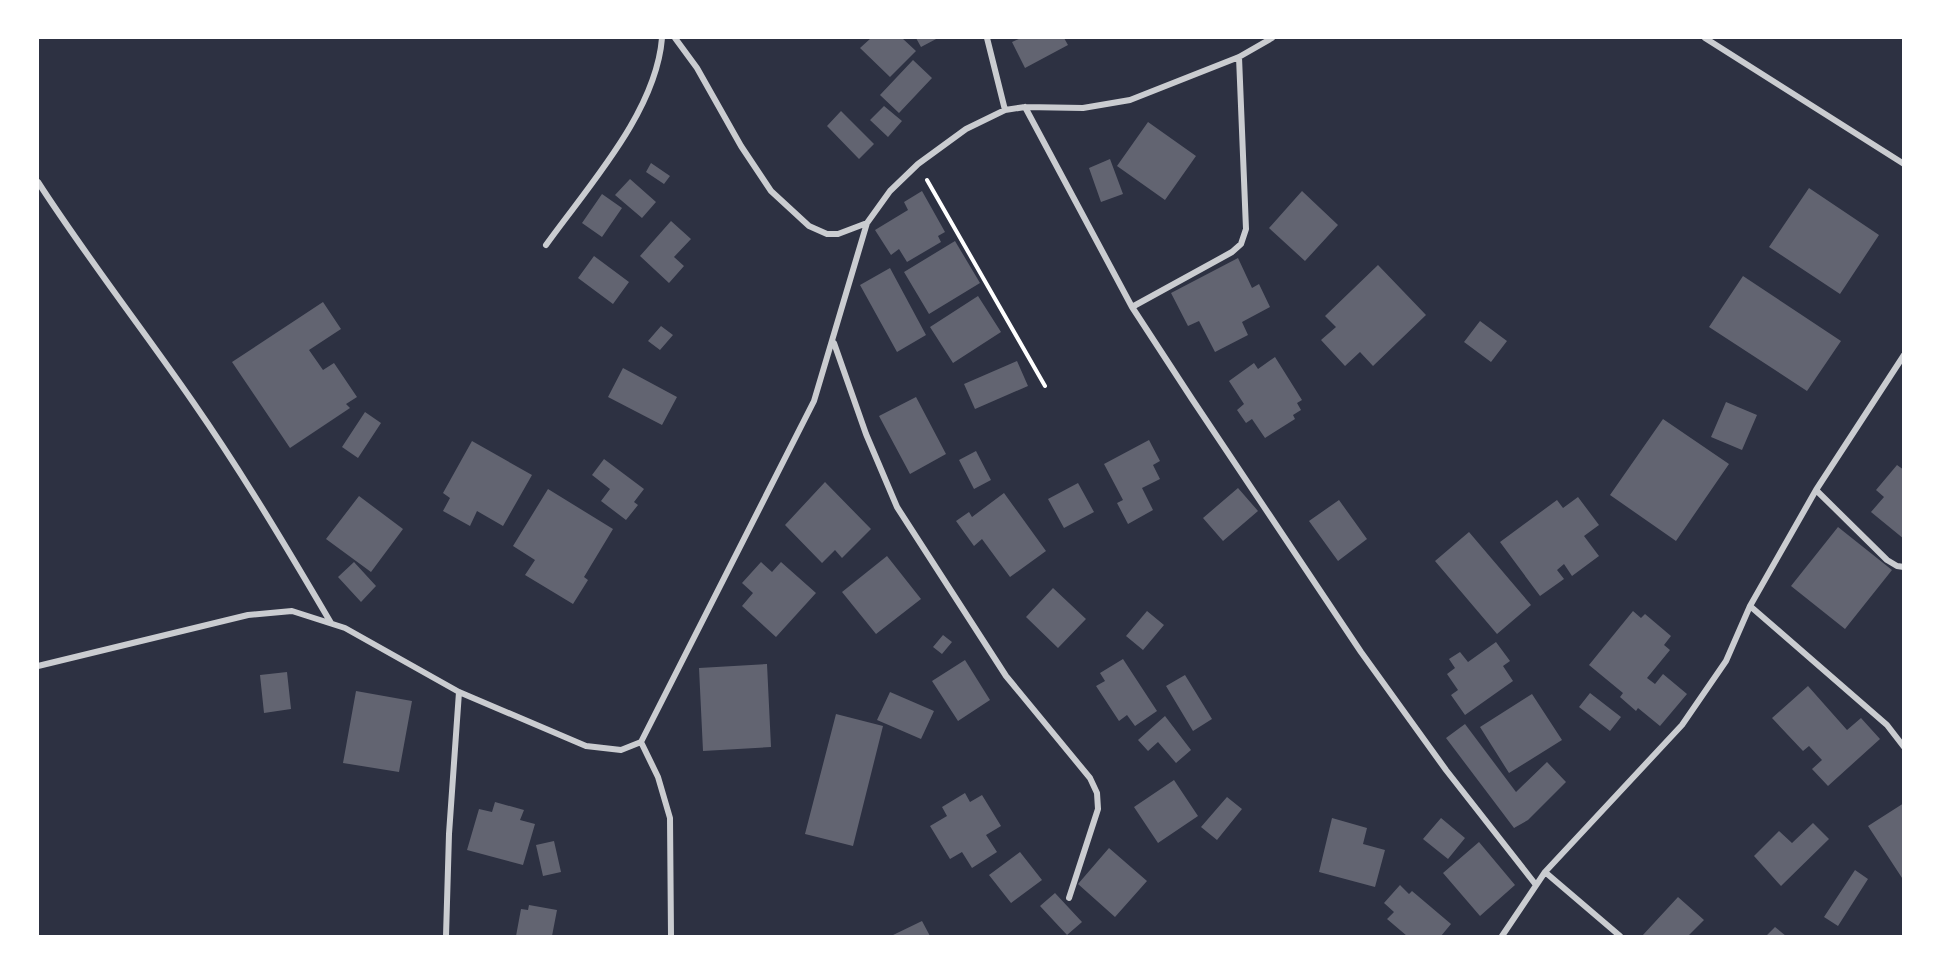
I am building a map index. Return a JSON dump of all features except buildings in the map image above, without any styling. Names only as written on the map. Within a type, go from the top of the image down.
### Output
[{"type":"street","points":[[546,245],[636,119],[661,59],[663,38]]},
{"type":"street","points":[[675,38],[697,68],[741,146],[771,191],[809,226],[827,234],[838,234],[867,223]]},
{"type":"street","points":[[987,38],[1005,110]]},
{"type":"street","points":[[38,666],[248,615],[292,611],[345,628],[459,692],[586,746],[621,750],[641,742],[814,401],[834,343],[867,223],[890,191],[918,164],[966,129],[1005,110],[1025,107],[1083,108],[1130,100],[1239,57],[1272,38]]},
{"type":"street","points":[[1705,38],[1904,164]]},
{"type":"street","points":[[1132,308],[1232,252],[1241,244],[1246,229],[1239,57]]},
{"type":"street","points":[[1025,107],[1132,308],[1361,652],[1446,770],[1536,885]]},
{"type":"street","points":[[38,182],[78,245],[193,402],[270,520],[331,623]]},
{"type":"street","points":[[834,343],[866,434],[897,507],[1006,676],[1090,778],[1097,793],[1098,809],[1069,898]]},
{"type":"street","points":[[1502,936],[1545,872],[1682,725],[1726,661],[1750,606],[1816,490],[1904,355]]},
{"type":"street","points":[[1816,490],[1887,560],[1896,566],[1904,567]]},
{"type":"street","points":[[1750,606],[1887,725],[1904,747]]},
{"type":"street","points":[[446,936],[449,834],[459,692]]},
{"type":"street","points":[[641,742],[658,777],[670,818],[671,936]]},
{"type":"street","points":[[1545,872],[1620,936]]},
{"type":"path","points":[[918,164],[1045,386]]}]
